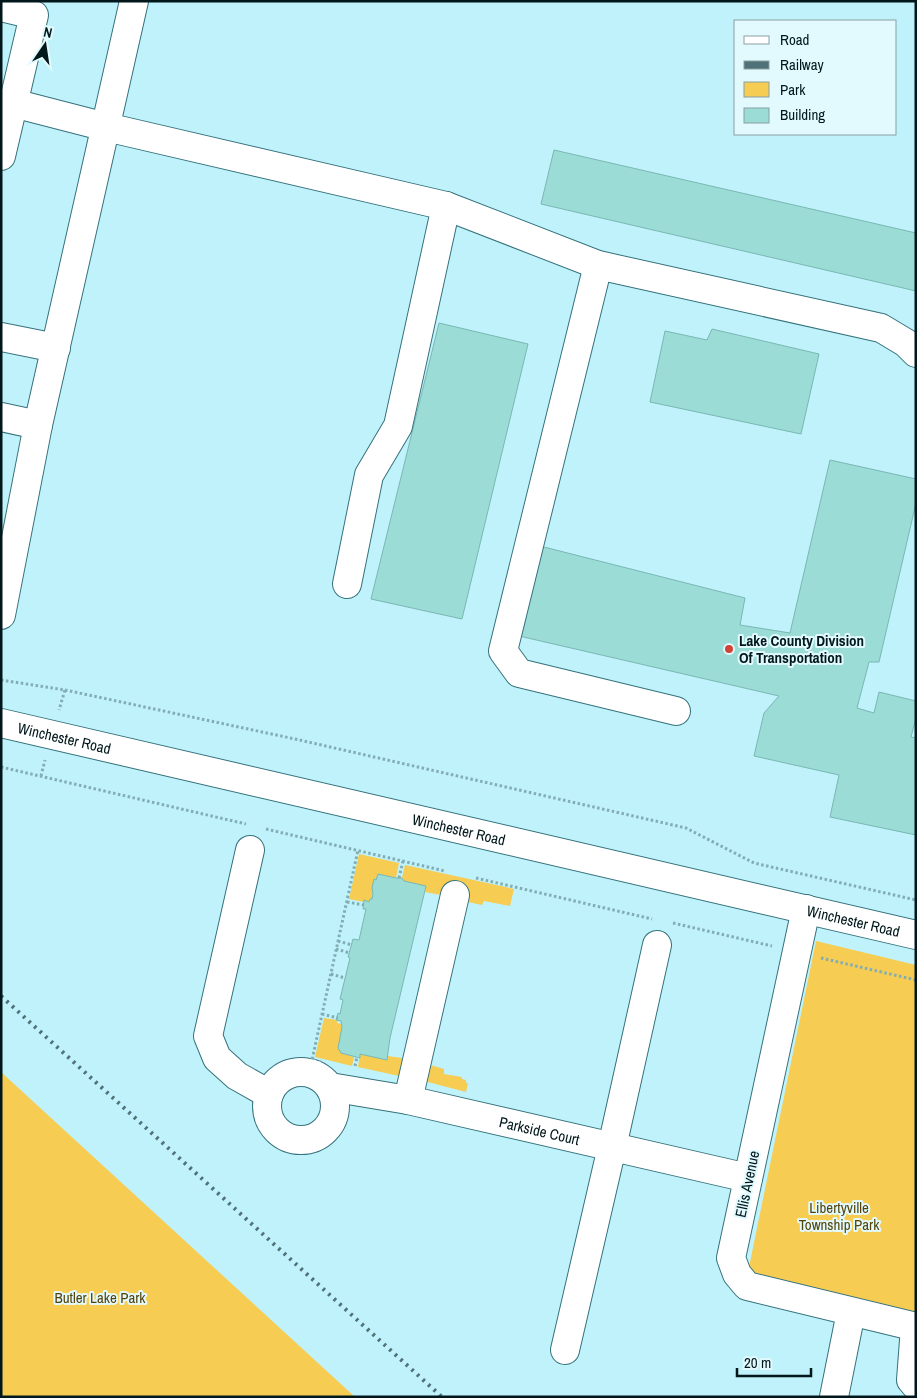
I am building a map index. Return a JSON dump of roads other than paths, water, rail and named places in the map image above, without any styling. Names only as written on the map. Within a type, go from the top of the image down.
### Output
[{"type":"street","points":[[1,614],[38,425],[134,1]]},
{"type":"street","points":[[1,7],[34,15],[1,156]]},
{"type":"street","points":[[13,103],[106,127],[446,206],[598,265],[881,328],[906,343],[916,353]]},
{"type":"street","points":[[347,584],[369,475],[398,426],[446,206]]},
{"type":"street","points":[[598,265],[503,651],[520,673],[676,711]]},
{"type":"street","points":[[1,337],[56,348]]},
{"type":"street","points":[[1,417],[38,425]]},
{"type":"street","name":"Winchester Road","points":[[1,723],[916,934]]},
{"type":"street","points":[[255,834],[208,1036],[217,1058],[236,1076],[269,1094],[267,1105],[268,1117],[274,1127],[283,1135],[294,1140],[306,1140],[317,1137],[326,1130],[333,1120],[335,1108],[329,1075]]},
{"type":"street","points":[[408,1100],[459,881]]},
{"type":"street","name":"Ellis Avenue","points":[[806,909],[731,1258],[736,1274],[747,1286],[915,1327]]},
{"type":"street","points":[[565,1350],[612,1147],[658,928]]},
{"type":"street","name":"Parkside Court","points":[[269,1094],[276,1084],[284,1077],[293,1073],[303,1072],[322,1080],[329,1075],[408,1100],[748,1178]]},
{"type":"street","points":[[834,1397],[851,1312]]},
{"type":"street","points":[[915,1327],[911,1380],[916,1386]]},
{"type":"railway","points":[[1,996],[442,1397]]},
{"type":"place","name":"Lake County Division Of Transportation","points":[[729,649]]},
{"type":"park label","name":"Libertyville Township Park","points":[[839,1216]]},
{"type":"park label","name":"Butler Lake Park","points":[[100,1297]]}]
